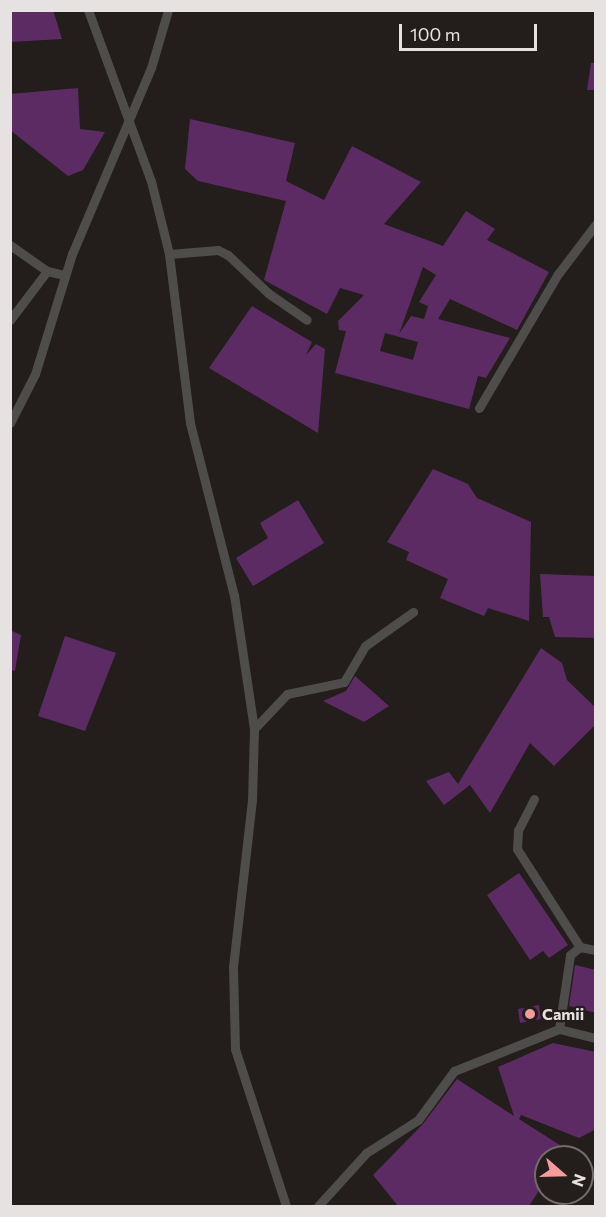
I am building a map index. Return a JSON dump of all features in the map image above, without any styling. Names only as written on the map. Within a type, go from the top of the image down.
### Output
[{"type":"street","points":[[88,10],[130,117],[169,254],[190,423],[234,595],[255,729],[233,967],[235,1049],[286,1206]]},
{"type":"street","points":[[10,423],[35,374],[64,276],[130,117],[168,10]]},
{"type":"street","points":[[479,408],[558,274],[596,224]]},
{"type":"street","points":[[10,246],[47,271],[64,276]]},
{"type":"street","points":[[169,254],[218,250],[228,255],[268,293],[307,320]]},
{"type":"street","points":[[10,320],[47,271]]},
{"type":"street","points":[[255,729],[287,694],[344,682],[365,646],[413,612]]},
{"type":"street","points":[[534,799],[518,830],[517,849],[580,947],[596,950]]},
{"type":"street","points":[[559,1029],[569,958],[580,947]]},
{"type":"street","points":[[318,1206],[366,1153],[418,1120],[454,1071],[559,1029],[596,1038]]},
{"type":"building","points":[[10,10],[53,10],[62,39],[10,42]]},
{"type":"building","points":[[591,63],[596,63],[596,90],[587,90]]},
{"type":"building","points":[[78,88],[80,129],[105,132],[83,170],[68,176],[10,130],[10,94]]},
{"type":"building","points":[[190,119],[295,143],[286,181],[324,200],[352,146],[421,182],[384,224],[443,246],[466,211],[495,229],[487,240],[549,272],[517,330],[450,299],[438,319],[510,338],[486,378],[478,376],[469,409],[335,373],[346,331],[339,330],[338,321],[364,295],[340,288],[327,314],[264,280],[286,201],[198,181],[185,169]],"holes":[[[423,267],[436,275],[419,302],[428,306],[424,319],[411,316],[399,334]],[[385,333],[418,342],[413,360],[380,351]]]},
{"type":"building","points":[[252,306],[312,342],[306,355],[316,344],[325,349],[318,433],[209,368]]},
{"type":"building","points":[[433,469],[468,484],[477,498],[531,522],[529,621],[488,608],[484,616],[440,598],[448,579],[406,560],[409,552],[387,542]]},
{"type":"building","points":[[298,500],[324,543],[253,586],[236,558],[268,538],[260,523]]},
{"type":"building","points":[[540,574],[596,576],[596,638],[555,637],[549,617],[543,617]]},
{"type":"building","points":[[10,630],[21,635],[15,671],[10,670]]},
{"type":"building","points":[[65,636],[116,653],[85,731],[38,716]]},
{"type":"building","points":[[541,648],[562,663],[567,680],[596,708],[596,724],[554,766],[530,743],[490,813],[470,785],[444,805],[426,781],[449,772],[458,784]]},
{"type":"building","points":[[355,676],[389,706],[364,722],[323,701],[346,691]]},
{"type":"building","points":[[519,873],[568,945],[549,958],[543,951],[530,960],[487,895]]},
{"type":"building","points":[[575,965],[596,970],[596,1013],[569,1006]]},
{"type":"building","name":"Camii","points":[[539,1005],[541,1019],[520,1023],[518,1009]]},
{"type":"building","points":[[553,1043],[596,1052],[596,1129],[579,1138],[521,1115],[519,1119],[560,1145],[534,1145],[534,1198],[529,1206],[398,1206],[373,1175],[423,1124],[457,1079],[514,1116],[498,1067]]},
{"type":"place","name":"Camii","points":[[530,1014]]}]
